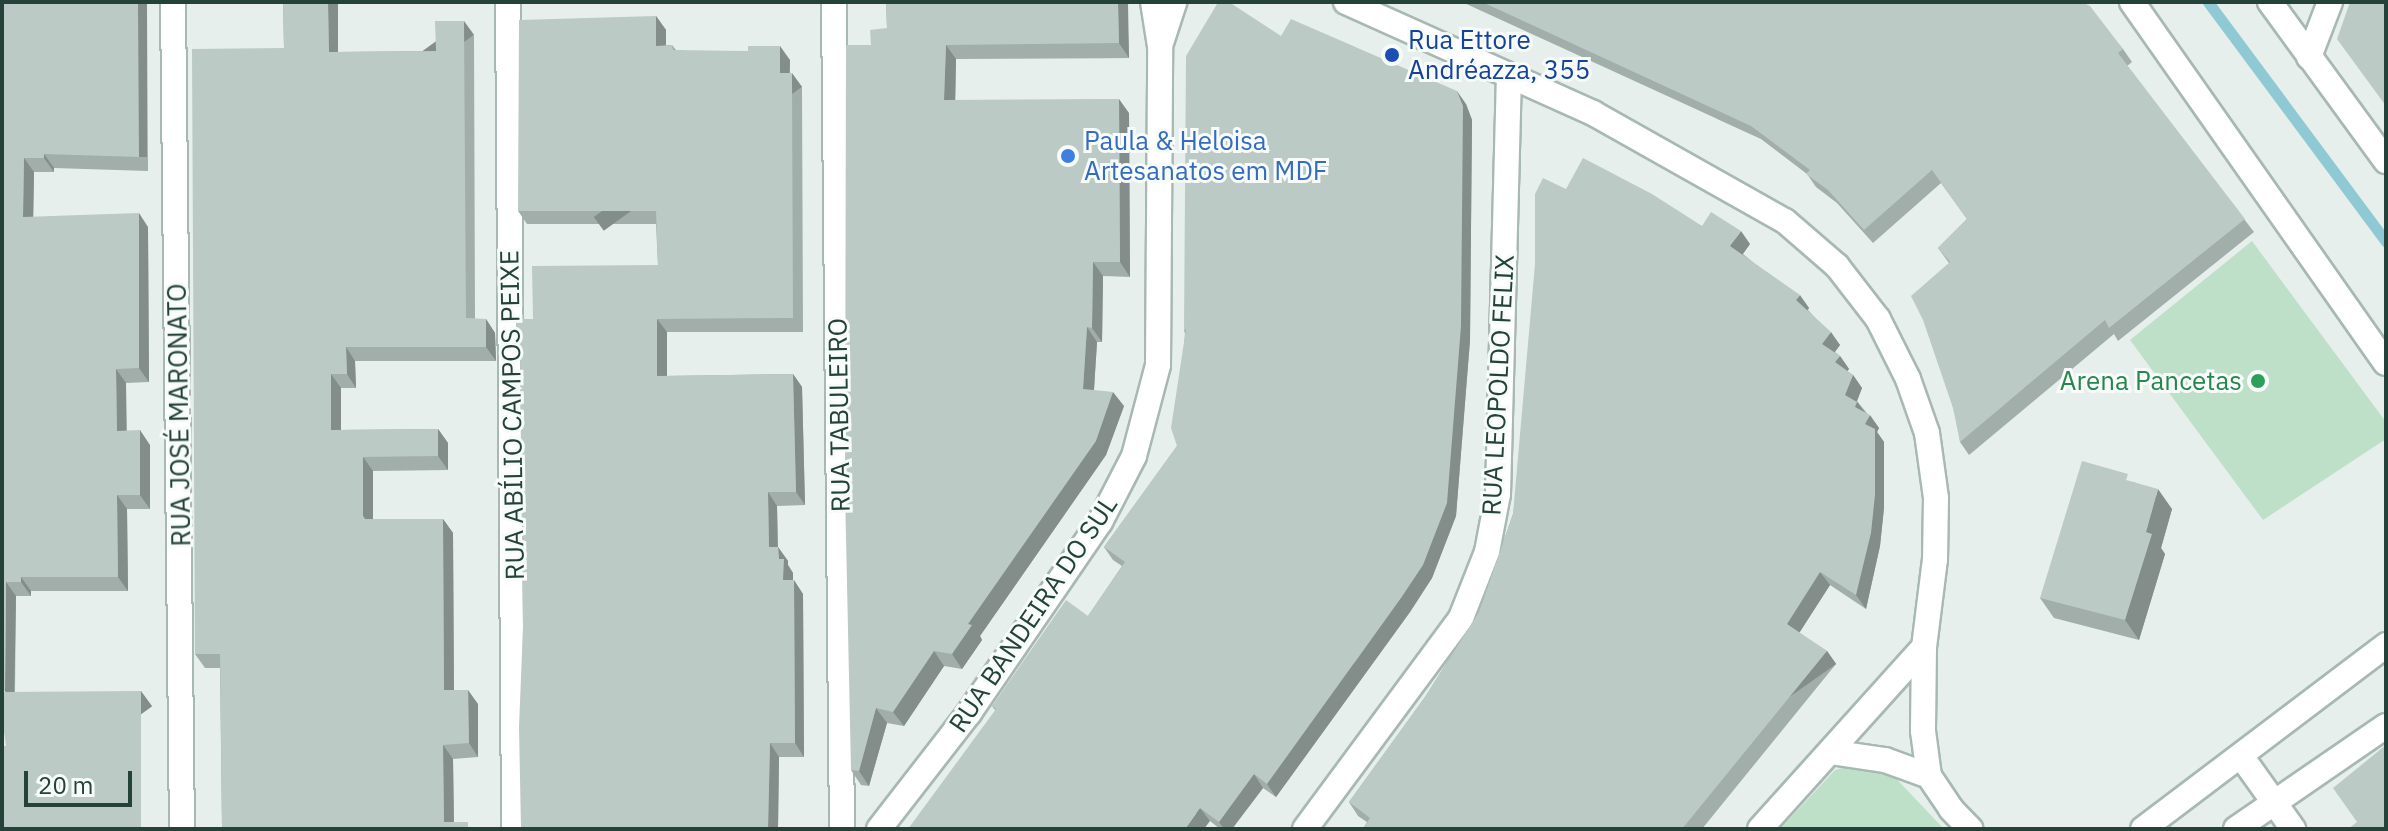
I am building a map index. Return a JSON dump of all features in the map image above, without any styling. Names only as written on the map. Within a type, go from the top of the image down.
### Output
[{"type":"street","name":"RUA JOSÉ MARONATO","points":[[173,2],[182,829]]},
{"type":"street","name":"RUA ABÍLIO CAMPOS PEIXE","points":[[508,2],[514,829]]},
{"type":"street","name":"RUA TABULEIRO","points":[[834,2],[842,829]]},
{"type":"street","name":"RUA BANDEIRA DO SUL","points":[[879,829],[995,675],[1100,522],[1134,456],[1158,365],[1160,46],[1153,2]]},
{"type":"street","name":"RUA BANDEIRA DO SUL","points":[[1160,46],[1174,2]]},
{"type":"street","points":[[1346,2],[1593,113],[1785,221],[1837,266],[1878,319],[1908,379],[1929,446],[1936,498],[1935,559],[1924,647],[1923,731],[1929,776],[1951,809],[1970,829]]},
{"type":"street","points":[[2132,2],[2386,363]]},
{"type":"street","points":[[2270,2],[2386,161]]},
{"type":"street","points":[[2309,57],[2330,2]]},
{"type":"street","name":"RUA LEOPOLDO FELIX","points":[[1305,829],[1461,618],[1487,552],[1498,494],[1509,77]]},
{"type":"street","points":[[2143,829],[2386,645]]},
{"type":"street","points":[[1760,829],[1924,647]]},
{"type":"street","points":[[2236,829],[2386,726]]},
{"type":"street","points":[[1830,752],[1885,760],[1929,776]]},
{"type":"street","points":[[2241,756],[2293,829]]},
{"type":"green space","name":"Arena Pancetas","points":[[2252,241],[2386,422],[2386,439],[2263,520],[2130,340]]},
{"type":"green space","points":[[1866,761],[1888,770],[1944,829],[1780,829],[1835,770]]},
{"type":"building","points":[[2,2],[138,2],[139,157],[44,154],[44,158],[24,158],[23,217],[139,213],[139,368],[116,369],[117,431],[140,430],[140,495],[117,495],[118,577],[21,577],[21,582],[6,582],[5,691],[2,691]]},
{"type":"building","points":[[283,2],[328,2],[329,52],[436,51],[435,21],[464,21],[466,318],[486,319],[486,347],[346,347],[347,374],[331,374],[331,430],[438,429],[438,456],[363,457],[363,516],[365,519],[443,519],[444,690],[468,690],[469,743],[443,745],[444,822],[468,822],[468,829],[198,829],[222,827],[220,654],[195,654],[192,49],[284,48]]},
{"type":"building","points":[[886,2],[1118,2],[1119,43],[946,45],[944,100],[1119,99],[1120,262],[1093,262],[1092,328],[1087,327],[1083,389],[1113,392],[1096,441],[968,624],[972,625],[952,654],[934,651],[893,712],[876,708],[859,771],[851,770],[845,490],[846,45],[871,45],[870,30],[887,28]]},
{"type":"building","points":[[1220,2],[1229,2],[1281,36],[1291,19],[1457,91],[1463,106],[1461,326],[1447,503],[1423,565],[1401,598],[1267,784],[1254,774],[1219,822],[1200,808],[1185,829],[908,829],[996,709],[992,706],[1066,600],[1088,616],[1125,562],[1104,547],[1177,446],[1171,428],[1186,329],[1184,331],[1186,56]]},
{"type":"building","points":[[1482,2],[2082,2],[2090,6],[2123,49],[2118,53],[2245,219],[2109,328],[2105,320],[1960,442],[1953,408],[1923,320],[1911,296],[1950,262],[1938,248],[1967,219],[1932,170],[1864,230],[1828,190],[1806,174],[1810,170],[1751,126]]},
{"type":"building","points":[[2350,2],[2386,2],[2386,106],[2337,39]]},
{"type":"building","points":[[656,16],[656,46],[672,45],[673,50],[748,51],[748,46],[780,46],[780,73],[792,73],[793,318],[657,319],[657,376],[793,374],[796,492],[768,492],[769,547],[778,547],[779,559],[784,559],[783,580],[794,580],[795,743],[770,743],[768,829],[521,829],[519,727],[523,627],[520,348],[516,348],[516,319],[533,319],[532,266],[658,265],[656,211],[518,211],[519,20]]},
{"type":"building","points":[[1583,158],[1652,194],[1702,226],[1711,212],[1741,231],[1730,246],[1800,295],[1796,300],[1831,332],[1822,344],[1840,356],[1835,362],[1853,375],[1845,395],[1857,402],[1855,407],[1870,415],[1865,424],[1875,429],[1875,495],[1871,533],[1856,595],[1820,572],[1787,624],[1827,651],[1682,829],[1363,829],[1370,818],[1349,802],[1425,697],[1479,612],[1513,514],[1535,264],[1535,194],[1543,178],[1566,189]]},
{"type":"building","points":[[2082,461],[2128,474],[2126,480],[2158,489],[2146,532],[2152,534],[2125,620],[2040,598]]},
{"type":"building","points":[[141,691],[141,829],[2,829],[2,746],[6,746],[2,692]]},
{"type":"building","points":[[2386,745],[2386,829],[2348,829],[2357,822],[2333,788]]},
{"type":"waterway","points":[[2208,2],[2386,242]]},
{"type":"place","name":"Rua Ettore Andréazza, 355","points":[[1392,55]]},
{"type":"place","name":"Paula & Heloisa Artesanatos em MDF","points":[[1068,156]]},
{"type":"place","name":"Arena Pancetas","points":[[2258,381]]}]
